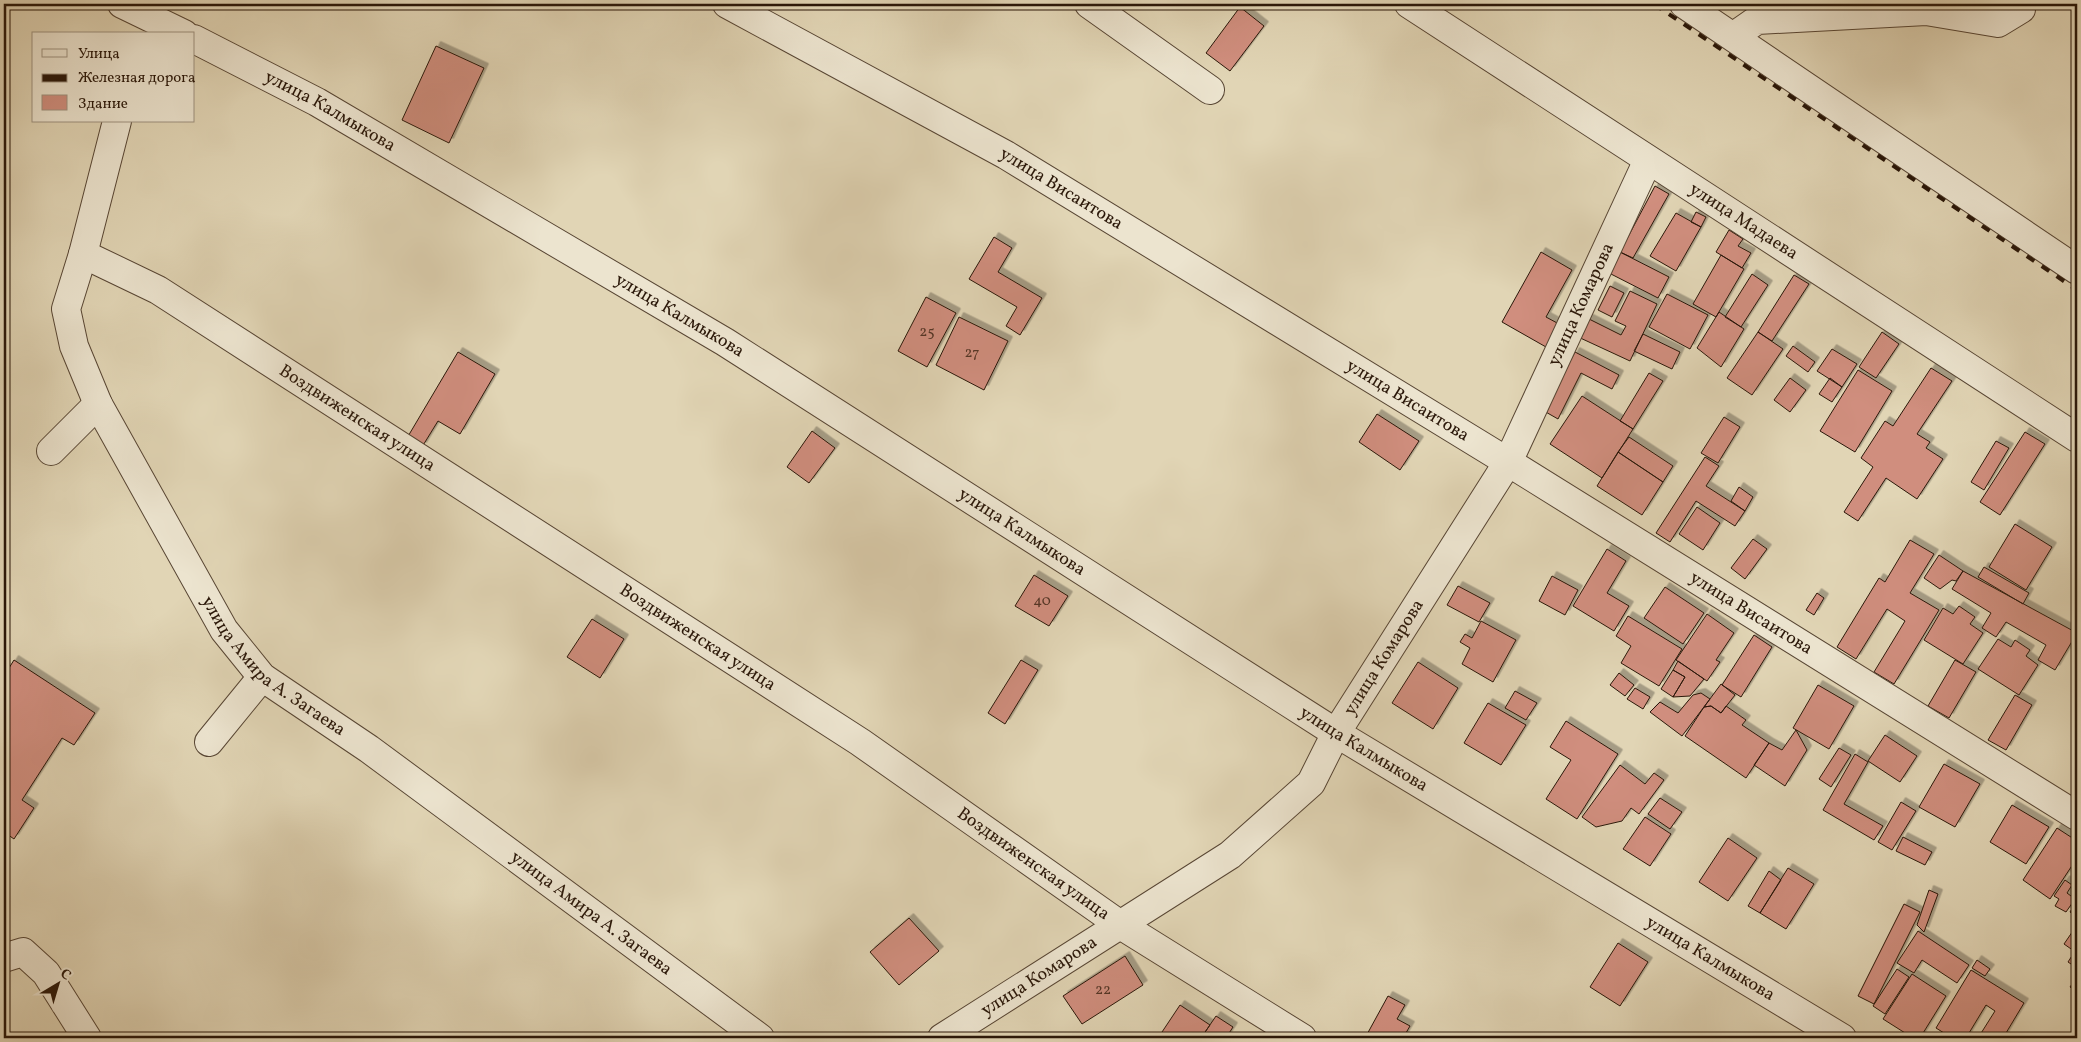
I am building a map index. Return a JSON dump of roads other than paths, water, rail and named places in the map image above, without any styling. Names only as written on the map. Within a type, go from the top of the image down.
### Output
[{"type":"street","name":"улица Висаитова","points":[[727,4],[1006,155],[1508,462],[2077,816]]},
{"type":"street","points":[[1089,4],[1210,90]]},
{"type":"street","name":"улица Мадаева","points":[[1409,4],[2077,438]]},
{"type":"street","points":[[1684,4],[1734,36],[2077,270]]},
{"type":"street","points":[[1734,36],[1757,20],[1926,11],[1998,23],[2021,9],[2021,4]]},
{"type":"street","points":[[141,14],[180,32]]},
{"type":"street","name":"улица Калмыкова","points":[[195,40],[317,102],[725,342],[1336,733],[1842,1038]]},
{"type":"street","name":"улица Амира А. Загаева","points":[[117,122],[66,310],[74,346],[98,404],[224,630],[262,677],[369,749],[760,1038]]},
{"type":"street","name":"улица Комарова","points":[[942,1038],[1237,848],[1310,783],[1336,733],[1508,462],[1648,160]]},
{"type":"street","name":"Воздвиженская улица","points":[[82,254],[158,290],[843,731],[1119,924],[1302,1038]]},
{"type":"street","points":[[51,451],[98,404]]},
{"type":"street","points":[[209,742],[262,677]]},
{"type":"street","points":[[4,958],[23,952],[46,974],[87,1038]]},
{"type":"railway","points":[[1654,4],[2077,290]]}]
